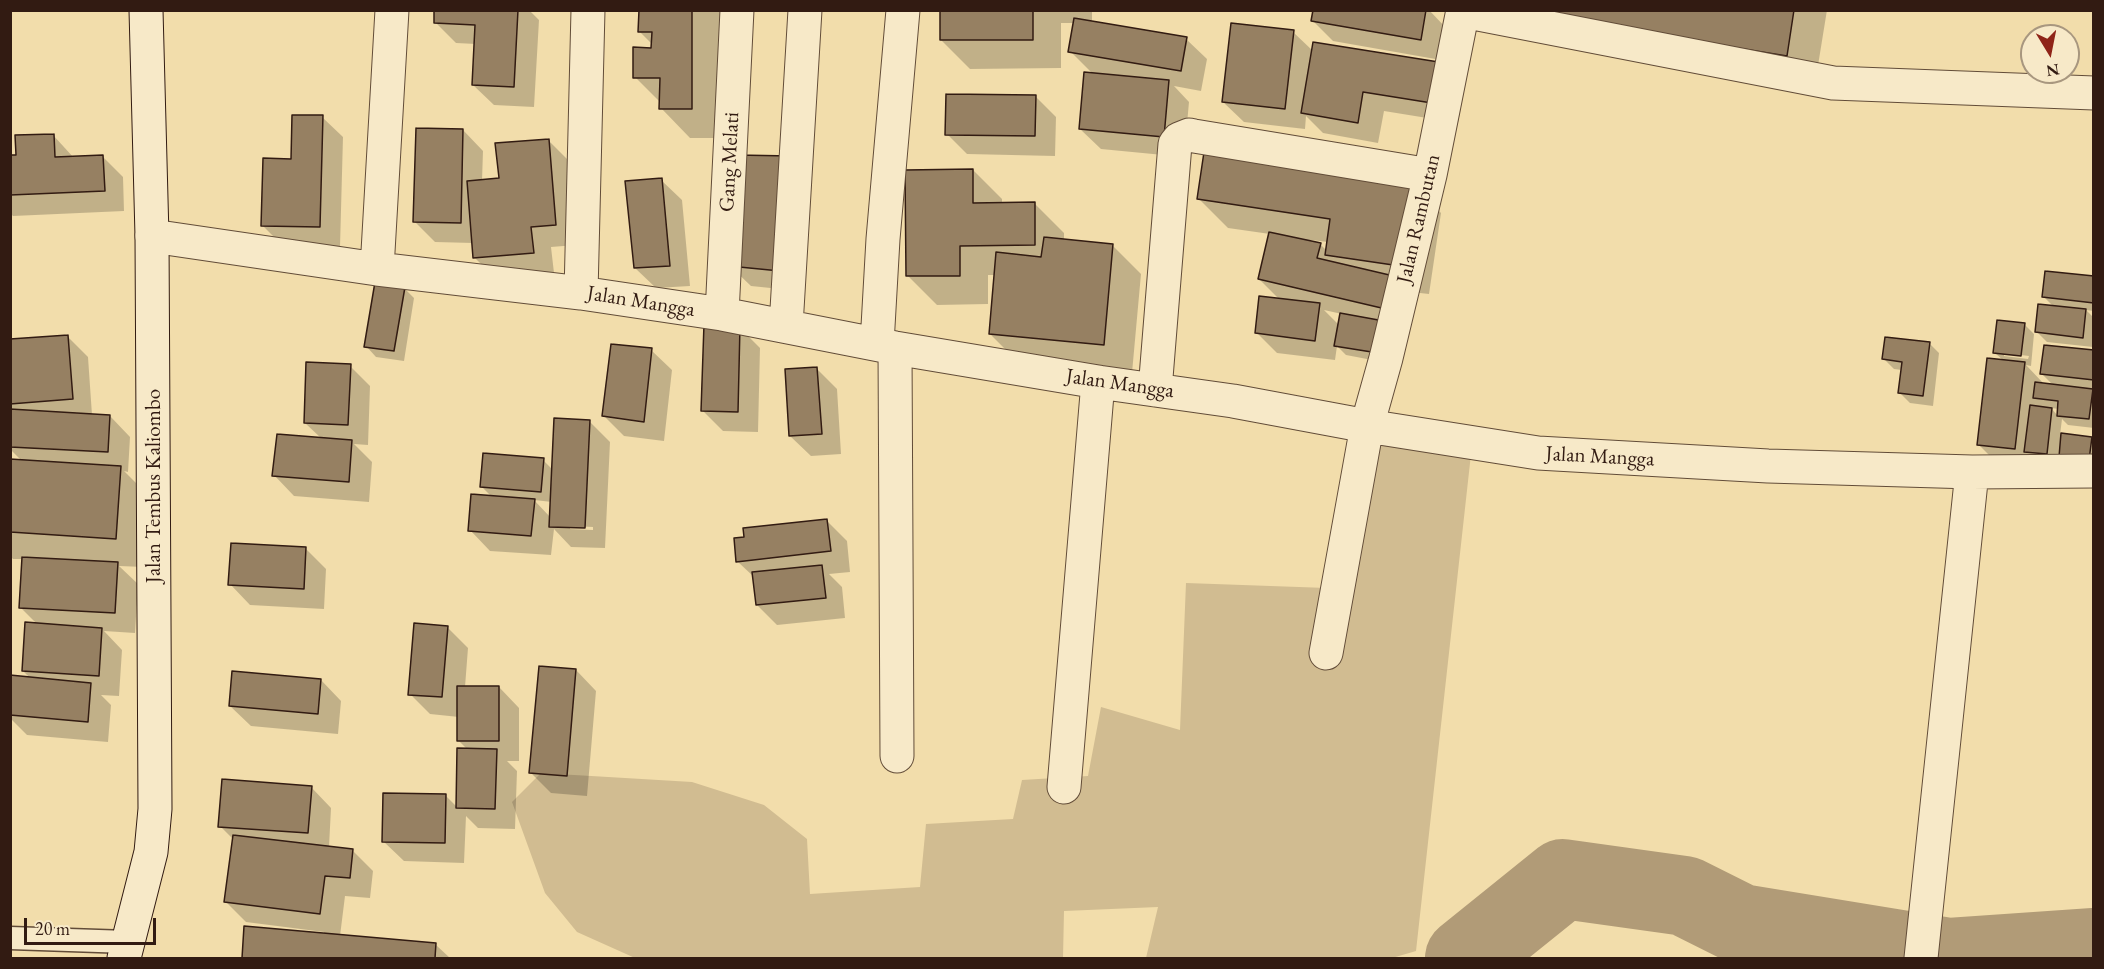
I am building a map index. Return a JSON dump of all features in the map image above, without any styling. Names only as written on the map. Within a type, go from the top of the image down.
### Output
[{"type":"street","name":"Jalan Tembus Kaliombo","points":[[126,950],[151,852],[155,809],[152,236],[146,10]]},
{"type":"street","points":[[377,269],[392,10]]},
{"type":"street","points":[[580,292],[588,10]]},
{"type":"street","name":"Gang Melati","points":[[722,314],[737,10]]},
{"type":"street","points":[[786,326],[805,10]]},
{"type":"street","points":[[897,756],[883,238],[903,10]]},
{"type":"street","points":[[1463,11],[1833,83],[2094,93]]},
{"type":"street","name":"Jalan Rambutan","points":[[1326,653],[1367,426],[1386,358],[1430,175],[1463,11]]},
{"type":"street","points":[[1155,390],[1175,144],[1179,139],[1189,135],[1430,175]]},
{"type":"street","name":"Jalan Mangga","points":[[152,236],[377,269],[580,292],[722,314],[886,346],[1098,382],[1233,401],[1367,426],[1538,453],[1768,466],[1972,472],[2094,471]]},
{"type":"street","points":[[1064,787],[1098,382]]},
{"type":"street","points":[[1922,952],[1972,472]]},
{"type":"lane","points":[[10,938],[126,950]]},
{"type":"shaded area","points":[[1349,426],[1473,436],[1416,951],[1392,958],[1146,958],[1158,907],[1064,911],[1063,958],[635,958],[577,932],[545,893],[512,802],[541,773],[692,782],[764,805],[807,839],[810,894],[920,887],[926,824],[1013,819],[1022,780],[1088,776],[1101,707],[1180,730],[1186,583],[1327,588]]},
{"type":"building","points":[[434,10],[518,10],[514,87],[472,85],[475,25],[434,23]]},
{"type":"building","points":[[639,10],[692,10],[692,109],[659,109],[660,78],[633,78],[633,47],[651,48],[652,32],[638,32]]},
{"type":"building","points":[[940,10],[1033,10],[1033,40],[940,40]]},
{"type":"building","points":[[1313,10],[1426,10],[1421,40],[1311,21]]},
{"type":"building","points":[[1525,10],[1794,10],[1787,56],[1525,14]]},
{"type":"building","points":[[1074,18],[1187,37],[1181,71],[1068,52]]},
{"type":"building","points":[[1231,23],[1294,30],[1285,109],[1222,102]]},
{"type":"building","points":[[1313,42],[1445,63],[1438,104],[1363,92],[1358,123],[1301,113]]},
{"type":"building","points":[[1084,72],[1169,80],[1164,137],[1079,129]]},
{"type":"building","points":[[946,94],[1036,95],[1035,136],[945,135]]},
{"type":"building","points":[[292,115],[323,115],[320,227],[261,226],[263,158],[291,159]]},
{"type":"building","points":[[416,128],[463,129],[461,223],[413,222]]},
{"type":"building","points":[[54,134],[55,157],[103,155],[105,191],[10,195],[10,155],[16,155],[15,135]]},
{"type":"building","points":[[549,139],[556,225],[531,227],[534,253],[473,258],[467,181],[499,178],[495,143]]},
{"type":"building","points":[[1204,152],[1413,183],[1400,266],[1325,255],[1330,219],[1197,199]]},
{"type":"building","points":[[736,155],[791,156],[780,271],[729,266]]},
{"type":"building","points":[[973,169],[973,203],[1035,202],[1035,245],[960,246],[960,276],[906,276],[905,170]]},
{"type":"building","points":[[662,178],[670,266],[634,268],[625,181]]},
{"type":"building","points":[[1269,232],[1321,243],[1317,258],[1398,277],[1390,310],[1258,279]]},
{"type":"building","points":[[1044,237],[1113,244],[1104,345],[989,334],[996,252],[1041,257]]},
{"type":"building","points":[[2045,271],[2094,276],[2094,303],[2042,297]]},
{"type":"building","points":[[375,282],[405,287],[394,351],[364,347]]},
{"type":"building","points":[[1259,296],[1320,303],[1315,341],[1255,333]]},
{"type":"building","points":[[2038,304],[2086,309],[2083,338],[2035,332]]},
{"type":"building","points":[[1340,313],[1384,321],[1378,353],[1334,346]]},
{"type":"building","points":[[1997,320],[2025,323],[2021,356],[1993,353]]},
{"type":"building","points":[[704,324],[740,326],[738,412],[701,411]]},
{"type":"building","points":[[68,335],[73,399],[10,404],[10,339]]},
{"type":"building","points":[[1885,337],[1930,342],[1923,396],[1898,393],[1902,362],[1882,359]]},
{"type":"building","points":[[611,344],[652,348],[644,422],[602,416]]},
{"type":"building","points":[[2044,345],[2094,350],[2094,380],[2040,374]]},
{"type":"building","points":[[1987,358],[2025,362],[2015,449],[1977,445]]},
{"type":"building","points":[[306,362],[351,364],[348,425],[304,423]]},
{"type":"building","points":[[817,367],[822,434],[789,436],[785,369]]},
{"type":"building","points":[[2035,382],[2093,389],[2089,419],[2057,416],[2058,401],[2033,398]]},
{"type":"building","points":[[2030,405],[2052,408],[2047,454],[2024,452]]},
{"type":"building","points":[[10,409],[110,415],[108,452],[10,447]]},
{"type":"building","points":[[554,418],[590,420],[585,528],[549,527]]},
{"type":"building","points":[[2061,433],[2092,437],[2089,460],[2059,457]]},
{"type":"building","points":[[277,434],[352,440],[349,482],[272,476]]},
{"type":"building","points":[[483,453],[544,458],[541,492],[480,487]]},
{"type":"building","points":[[10,459],[121,466],[116,539],[10,532]]},
{"type":"building","points":[[471,494],[535,499],[531,536],[468,531]]},
{"type":"building","points":[[827,519],[831,551],[736,562],[734,538],[744,537],[743,528]]},
{"type":"building","points":[[231,543],[306,547],[304,589],[228,585]]},
{"type":"building","points":[[22,557],[118,562],[115,613],[19,608]]},
{"type":"building","points":[[822,565],[826,598],[756,605],[752,572]]},
{"type":"building","points":[[25,622],[102,628],[99,676],[22,671]]},
{"type":"building","points":[[414,623],[448,626],[442,697],[408,695]]},
{"type":"building","points":[[539,666],[576,669],[567,776],[529,773]]},
{"type":"building","points":[[232,671],[321,679],[318,714],[229,706]]},
{"type":"building","points":[[10,675],[91,683],[88,722],[10,715]]},
{"type":"building","points":[[457,686],[499,686],[499,741],[457,741]]},
{"type":"building","points":[[457,748],[497,749],[495,809],[456,808]]},
{"type":"building","points":[[222,779],[312,786],[308,833],[218,827]]},
{"type":"building","points":[[383,793],[446,794],[445,843],[382,842]]},
{"type":"building","points":[[233,835],[353,849],[350,878],[325,876],[320,914],[224,902]]},
{"type":"building","points":[[244,926],[436,943],[435,958],[242,958]]},
{"type":"waterway","points":[[1465,958],[1563,879],[1685,896],[1741,924],[1949,958],[2094,948]]}]
